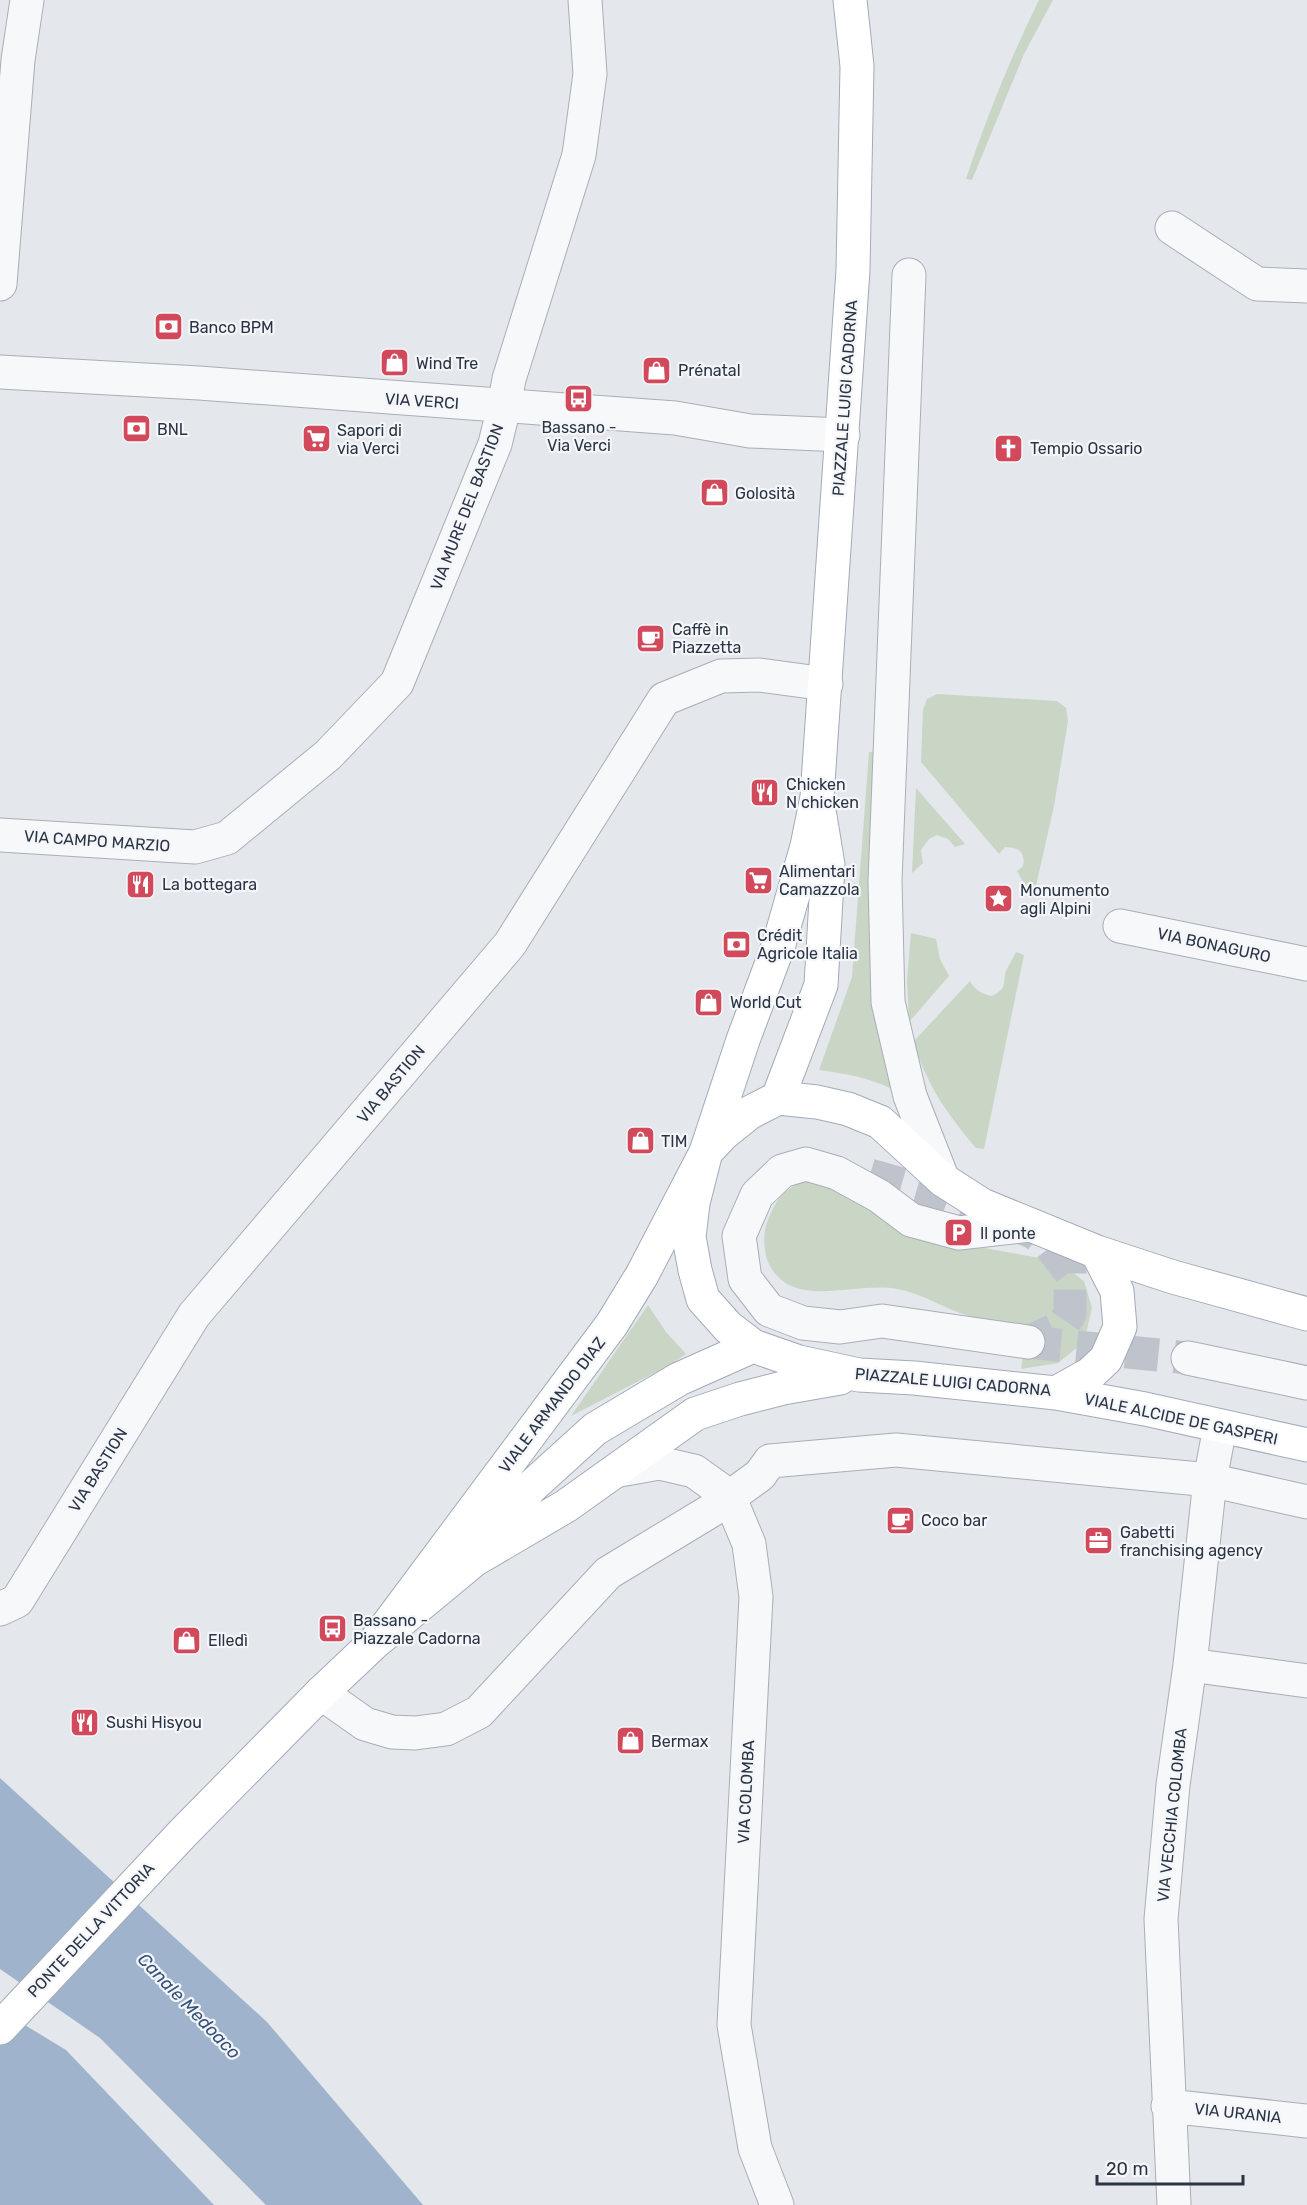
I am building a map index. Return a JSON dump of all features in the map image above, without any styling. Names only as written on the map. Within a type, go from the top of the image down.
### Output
[{"type":"main road","name":"PIAZZALE LUIGI CADORNA","points":[[853,3],[857,66],[853,270],[817,797],[807,846],[779,944],[743,1040],[706,1152],[693,1203],[689,1237],[695,1270],[704,1299],[728,1327],[753,1346],[799,1362],[859,1375],[914,1378],[1056,1393],[1090,1374],[1106,1359],[1120,1327],[1117,1291],[1097,1252]]},
{"type":"main road","name":"PIAZZALE LUIGI CADORNA","points":[[778,1098],[821,986],[828,866],[817,797]]},
{"type":"main road","points":[[706,1152],[749,1113],[778,1098],[817,1102],[848,1109],[880,1122],[943,1180],[982,1205],[1097,1252],[1173,1277],[1307,1314]]},
{"type":"main road","name":"VIALE ARMANDO DIAZ","points":[[375,1642],[612,1324],[642,1275],[706,1152]]},
{"type":"main road","name":"VIALE ARMANDO DIAZ","points":[[474,1560],[530,1488],[595,1429],[679,1379],[753,1346]]},
{"type":"main road","name":"VIALE ARMANDO DIAZ","points":[[183,1833],[375,1642],[474,1560],[566,1506],[620,1470],[695,1414],[783,1388],[859,1375]]},
{"type":"main road","name":"VIALE ALCIDE DE GASPERI","points":[[1056,1393],[1145,1409],[1307,1445]]},
{"type":"main road","name":"PONTE DELLA VITTORIA","points":[[0,2028],[183,1833]]},
{"type":"street","points":[[0,284],[18,60],[27,0]]},
{"type":"street","name":"VIA MURE DEL BASTION","points":[[195,847],[227,838],[328,755],[397,683],[495,444],[508,379],[579,155],[590,74],[585,0]]},
{"type":"street","points":[[1172,228],[1257,284],[1307,286]]},
{"type":"street","points":[[909,275],[885,881],[888,1002],[910,1096],[943,1180]]},
{"type":"street","name":"VIA VERCI","points":[[0,372],[199,383],[675,418],[750,431],[843,435]]},
{"type":"street","name":"VIA BASTION","points":[[9,1605],[194,1315],[510,944],[664,699],[721,676],[759,675],[826,684]]},
{"type":"street","name":"VIA CAMPO MARZIO","points":[[0,835],[195,847]]},
{"type":"street","name":"VIA BONAGURO","points":[[1120,926],[1307,964]]},
{"type":"street","points":[[1028,1342],[882,1321],[840,1327],[803,1323],[769,1310],[745,1279],[739,1236],[757,1195],[782,1172],[806,1164],[837,1173],[879,1196],[911,1220],[959,1233],[1031,1225]]},
{"type":"street","points":[[1188,1358],[1307,1383]]},
{"type":"street","name":"VIA VECCHIA COLOMBA","points":[[1174,2205],[1161,1920],[1173,1785],[1190,1665],[1210,1480],[1220,1427]]},
{"type":"street","points":[[321,1694],[365,1724],[392,1732],[415,1733],[446,1729],[478,1712],[608,1574],[712,1510],[760,1475],[770,1461],[896,1450],[1210,1480],[1307,1502]]},
{"type":"street","points":[[620,1470],[659,1463],[694,1471],[729,1496]]},
{"type":"street","name":"VIA COLOMBA","points":[[729,1496],[749,1544],[756,1597],[734,2025],[755,2148],[777,2205]]},
{"type":"street","points":[[1190,1665],[1307,1681]]},
{"type":"street","name":"VIA URANIA","points":[[1168,2106],[1307,2121]]},
{"type":"green space","points":[[1039,0],[1053,0],[1024,54],[972,180],[966,179],[999,89]]},
{"type":"green space","points":[[937,694],[1057,701],[1066,708],[1068,721],[1054,806],[1033,899],[1017,871],[1023,866],[1024,861],[1020,851],[1005,847],[999,854],[921,762],[923,710],[927,699]]},
{"type":"green space","points":[[869,752],[883,752],[874,1010],[884,1057],[898,1092],[860,1077],[819,1070],[852,977]]},
{"type":"green space","points":[[916,788],[965,844],[955,847],[948,839],[937,835],[929,839],[921,850],[923,863],[912,873]]},
{"type":"green space","points":[[911,933],[936,939],[940,959],[949,976],[909,1022],[907,980]]},
{"type":"green space","points":[[1016,952],[1024,955],[984,1149],[976,1148],[939,1098],[925,1073],[913,1042],[970,981],[977,990],[985,994],[992,996],[1000,991],[1004,985],[1006,971]]},
{"type":"green space","points":[[810,1179],[851,1192],[884,1220],[929,1238],[1057,1261],[1084,1281],[1092,1308],[1084,1342],[1058,1363],[1021,1369],[1028,1327],[969,1316],[897,1289],[825,1291],[792,1286],[778,1277],[768,1262],[764,1239],[765,1230],[773,1209],[782,1196],[793,1186]]},
{"type":"green space","points":[[648,1305],[666,1332],[686,1354],[668,1366],[571,1416]]},
{"type":"water","name":"Canale Medoaco","points":[[0,1778],[267,2022],[423,2205],[266,2205],[100,2038],[0,1969]]},
{"type":"water","points":[[0,2010],[66,2050],[214,2205],[0,2205]]},
{"type":"tunnel","points":[[870,1175],[943,1196],[1034,1233],[1050,1246],[1070,1272],[1070,1314],[1061,1327],[1028,1342]]},
{"type":"tunnel","points":[[1028,1342],[1188,1358]]},
{"type":"place","name":"Banco BPM","points":[[168,327]]},
{"type":"place","name":"Wind Tre","points":[[395,363]]},
{"type":"place","name":"Prénatal","points":[[657,370]]},
{"type":"place","name":"Bassano - Via Verci","points":[[579,399]]},
{"type":"place","name":"BNL","points":[[136,429]]},
{"type":"place","name":"Sapori di via Verci","points":[[316,439]]},
{"type":"place","name":"Tempio Ossario","points":[[1009,448]]},
{"type":"place","name":"Golosità","points":[[714,493]]},
{"type":"place","name":"Caffè in Piazzetta","points":[[651,638]]},
{"type":"place","name":"Chicken N chicken","points":[[765,793]]},
{"type":"place","name":"Alimentari Camazzola","points":[[758,880]]},
{"type":"place","name":"La bottegara","points":[[141,884]]},
{"type":"place","name":"Monumento agli Alpini","points":[[999,899]]},
{"type":"place","name":"Crédit Agricole Italia","points":[[736,944]]},
{"type":"place","name":"World Cut","points":[[709,1002]]},
{"type":"place","name":"TIM","points":[[640,1141]]},
{"type":"place","name":"Il ponte","points":[[959,1233]]},
{"type":"place","name":"Coco bar","points":[[900,1520]]},
{"type":"place","name":"Gabetti franchising agency","points":[[1099,1541]]},
{"type":"place","name":"Bassano - Piazzale Cadorna","points":[[332,1629]]},
{"type":"place","name":"Elledì","points":[[187,1640]]},
{"type":"place","name":"Sushi Hisyou","points":[[85,1722]]},
{"type":"place","name":"Bermax","points":[[630,1741]]}]
